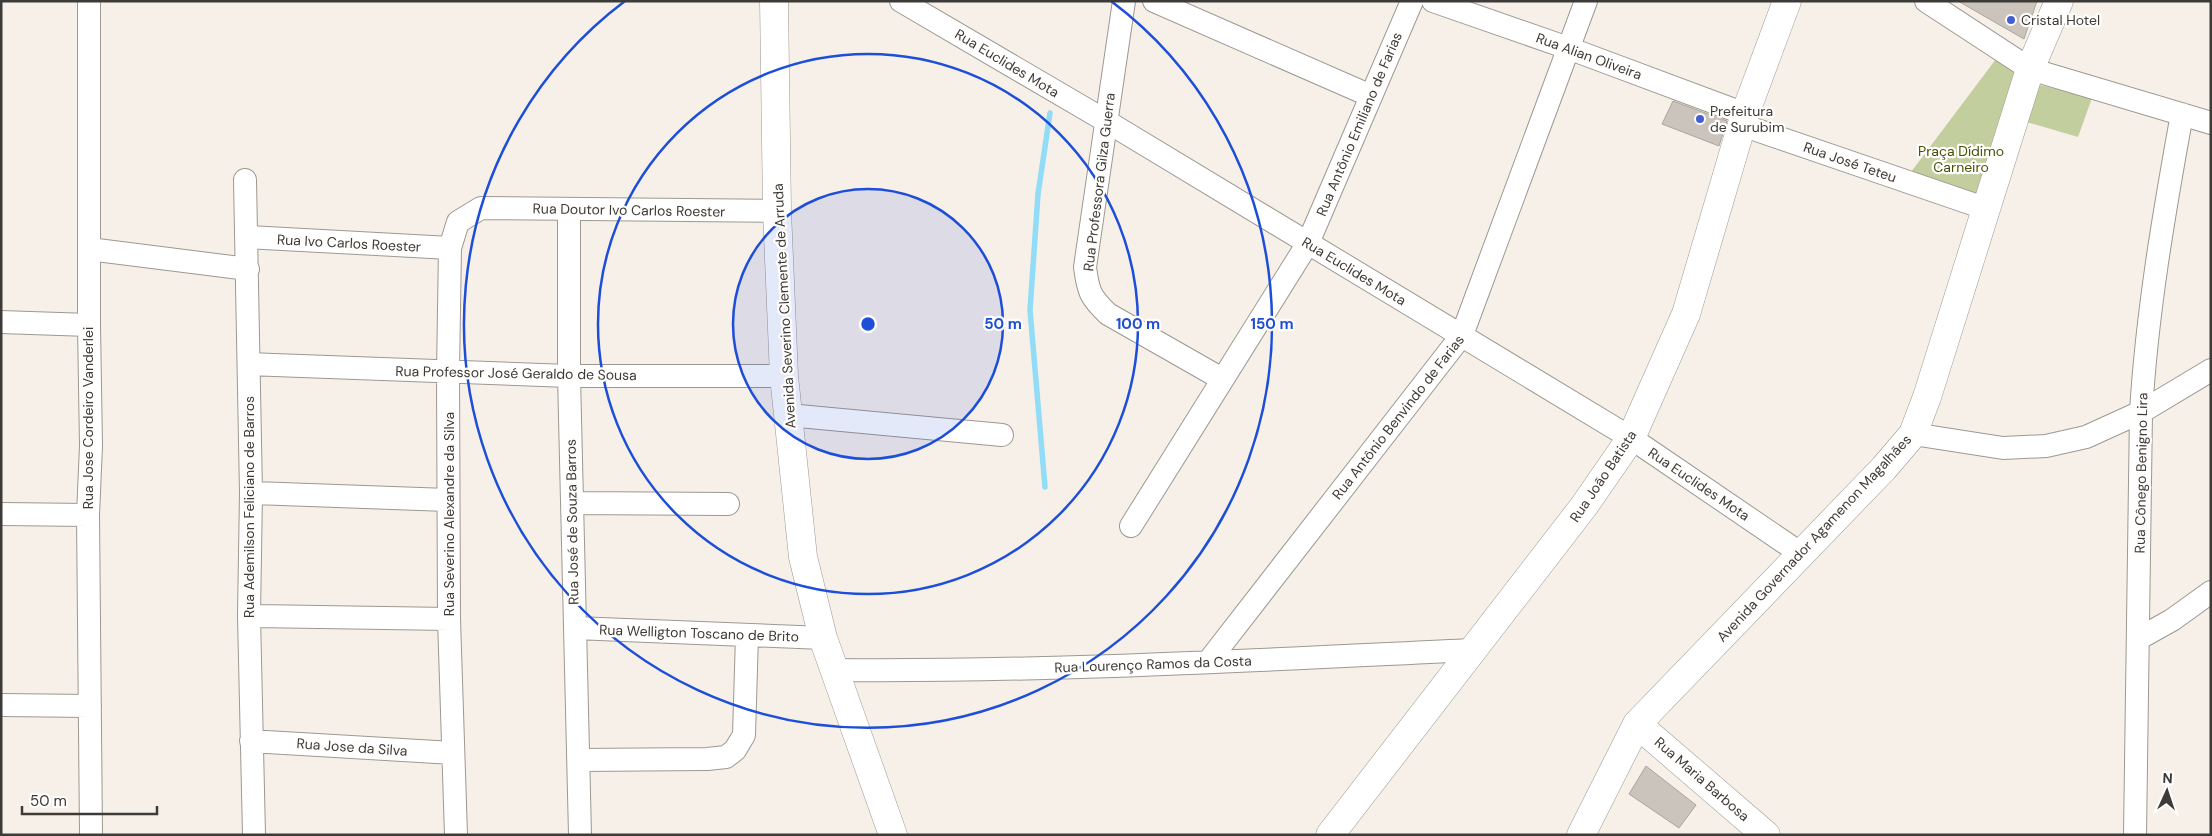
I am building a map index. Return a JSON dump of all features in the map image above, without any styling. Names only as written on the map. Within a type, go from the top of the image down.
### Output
[{"type":"main road","name":"Avenida Severino Clemente de Arruda","points":[[774,1],[777,211],[784,376],[804,557],[823,638],[833,670],[893,835]]},
{"type":"main road","name":"Rua João Batista","points":[[1330,835],[1584,506],[1631,438],[1686,314],[1744,119],[1787,1]]},
{"type":"main road","name":"Avenida Governador Agamenon Magalhães","points":[[1581,835],[1637,724],[1884,468],[1913,434],[1927,397],[2030,69],[2059,1]]},
{"type":"main road","name":"Rua Maria Barbosa","points":[[1637,724],[1766,835]]},
{"type":"street","name":"Rua Jose Cordeiro Vanderlei","points":[[89,1],[88,325],[91,446],[88,514],[91,835]]},
{"type":"street","name":"Rua Euclides Mota","points":[[901,1],[1106,121],[1631,438],[1800,553]]},
{"type":"street","name":"Rua Professora Gilza Guerra","points":[[1124,1],[1085,267],[1088,289],[1097,304],[1108,314],[1222,379]]},
{"type":"street","points":[[1154,1],[1371,96]]},
{"type":"street","name":"Rua Antônio Emiliano de Farias","points":[[1131,526],[1308,243],[1412,1]]},
{"type":"street","name":"Rua Alian Oliveira","points":[[1433,1],[1568,48],[1744,119]]},
{"type":"street","name":"Rua Antônio Benvindo de Farias","points":[[1208,662],[1462,336],[1586,1]]},
{"type":"street","points":[[1926,1],[2030,69],[2211,124]]},
{"type":"street","name":"Rua Cônego Benigno Lira","points":[[2135,835],[2141,412],[2153,289],[2182,114]]},
{"type":"street","name":"Rua José Teteu","points":[[1744,119],[1987,209]]},
{"type":"street","name":"Rua Ademilson Feliciano de Barros","points":[[245,180],[251,493],[249,616],[254,835]]},
{"type":"street","name":"Rua Doutor Ivo Carlos Roester","points":[[481,208],[777,211]]},
{"type":"street","name":"Rua Severino Alexandre da Silva","points":[[456,835],[449,619],[448,372],[450,248],[458,222],[481,208]]},
{"type":"street","name":"Rua José de Souza Barros","points":[[569,209],[569,376],[580,835]]},
{"type":"street","name":"Rua Ivo Carlos Roester","points":[[247,238],[450,248]]},
{"type":"street","points":[[89,249],[248,270]]},
{"type":"street","points":[[1,322],[88,325]]},
{"type":"street","name":"Rua Professor José Geraldo de Sousa","points":[[249,364],[569,376],[784,376]]},
{"type":"street","points":[[1913,434],[2003,448],[2046,446],[2086,438],[2141,412],[2211,370]]},
{"type":"street","points":[[788,415],[1002,435]]},
{"type":"street","points":[[251,493],[448,500]]},
{"type":"street","points":[[572,502],[728,504]]},
{"type":"street","points":[[1,514],[88,514]]},
{"type":"street","points":[[2138,639],[2172,620],[2211,592]]},
{"type":"street","points":[[249,616],[449,619]]},
{"type":"street","name":"Rua Welligton Toscano de Brito","points":[[575,628],[823,638]]},
{"type":"street","points":[[579,760],[707,759],[726,757],[735,750],[744,735],[747,636]]},
{"type":"street","name":"Rua Lourenço Ramos da Costa","points":[[833,670],[936,671],[1208,662],[1473,650]]},
{"type":"street","points":[[1,705],[90,706]]},
{"type":"street","name":"Rua Jose da Silva","points":[[251,741],[453,753]]},
{"type":"green space","name":"Praça Dídimo Carneiro","points":[[1996,59],[2027,69],[1981,201],[1908,176]]},
{"type":"green space","points":[[2036,84],[2092,98],[2078,137],[2023,121]]},
{"type":"building","name":"Cristal Hotel","points":[[1958,1],[2037,1],[2024,39]]},
{"type":"building","name":"Prefeitura de Surubim","points":[[1673,101],[1727,121],[1719,146],[1662,124]]},
{"type":"building","points":[[1646,766],[1696,805],[1679,828],[1629,794]]},
{"type":"waterway","points":[[1045,487],[1030,310],[1038,194],[1050,113]]},
{"type":"place","name":"Cristal Hotel","points":[[2011,20]]},
{"type":"place","name":"Prefeitura de Surubim","points":[[1700,119]]}]
